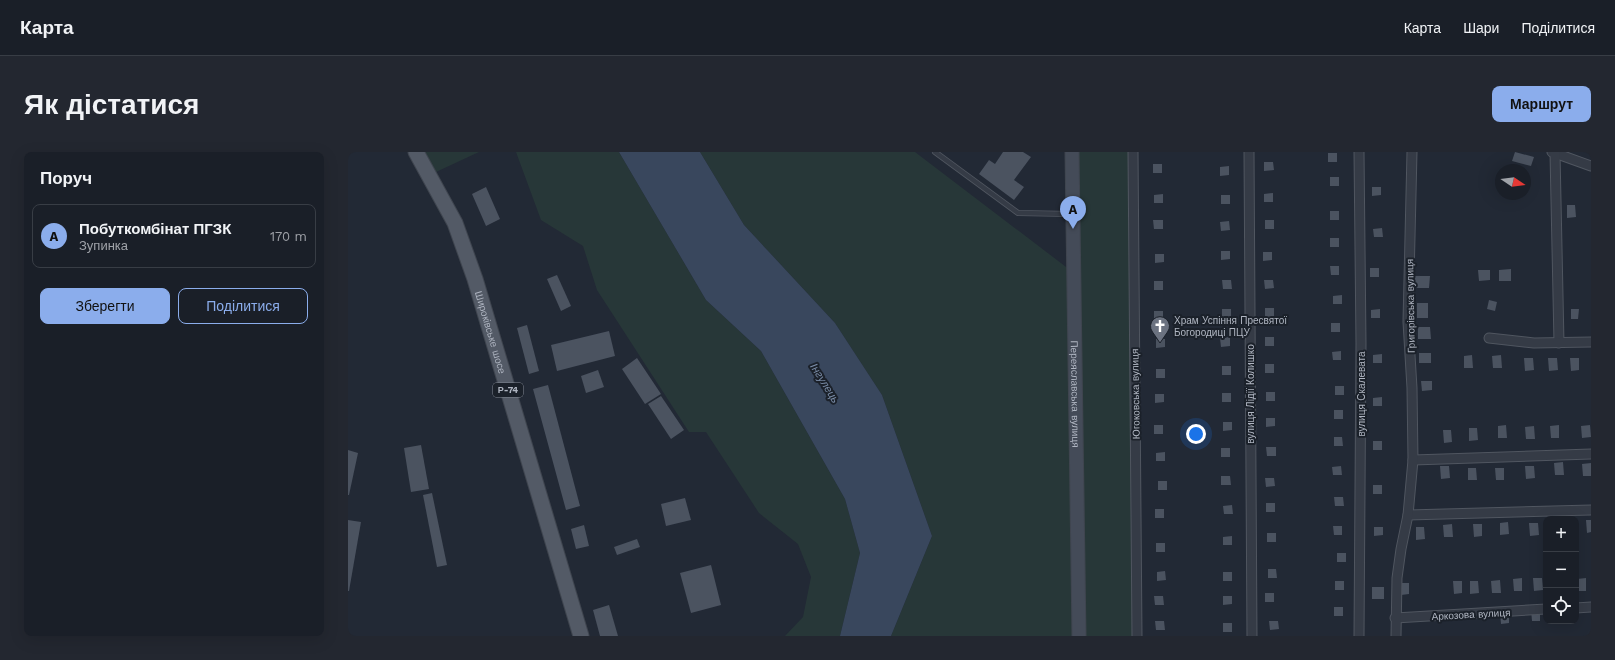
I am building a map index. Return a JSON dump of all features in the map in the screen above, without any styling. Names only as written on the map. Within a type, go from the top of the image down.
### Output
[{"type":"main road","name":"Широківське шосе","points":[[416,152],[455,223],[475,279],[581,636]]},
{"type":"street","name":"Переяславська вулиця","points":[[1072,152],[1079,636]]},
{"type":"street","name":"Югоковська вулиця","points":[[1133,152],[1137,636]]},
{"type":"street","name":"вулиця Лідії Колишко","points":[[1249,152],[1252,636]]},
{"type":"street","name":"вулиця Скалевата","points":[[1359,152],[1361,343],[1359,636]]},
{"type":"street","name":"Григорівська вулиця","points":[[1396,636],[1395,618],[1401,549],[1408,515],[1413,460],[1412,388],[1408,322],[1412,152]]},
{"type":"street","points":[[1559,343],[1553,152],[1591,166]]},
{"type":"street","points":[[1489,338],[1534,343],[1591,342]]},
{"type":"street","points":[[1413,460],[1591,454]]},
{"type":"street","points":[[1408,515],[1591,510]]},
{"type":"street","points":[[1579,608],[1591,607]]},
{"type":"street","name":"Аркозова вулиця","points":[[1395,618],[1543,609]]},
{"type":"lane","points":[[935,152],[1018,213],[1073,214]]},
{"type":"shaded area","points":[[425,152],[479,152],[436,172]]},
{"type":"shaded area","points":[[516,152],[619,152],[706,300],[761,351],[845,499],[860,553],[840,636],[785,636],[803,617],[811,577],[798,544],[759,513],[706,432],[689,432],[597,290],[583,246],[541,220]]},
{"type":"shaded area","points":[[700,152],[915,152],[1074,273],[1072,152],[1133,152],[1137,636],[891,636],[932,536],[882,395],[835,323],[744,225]]},
{"type":"water","name":"Інгулець","points":[[619,152],[700,152],[744,225],[835,323],[882,395],[932,536],[891,636],[840,636],[860,553],[845,499],[761,351],[706,300]]},
{"type":"building","points":[[1003,152],[1023,152],[1031,157],[1014,180],[1024,187],[1014,200],[979,174],[989,160],[995,164]]},
{"type":"building","points":[[1515,152],[1534,157],[1531,166],[1531,164],[1512,161]]},
{"type":"building","points":[[1328,153],[1337,153],[1337,162],[1328,162]]},
{"type":"building","points":[[1264,162],[1273,162],[1274,170],[1264,171]]},
{"type":"building","points":[[1153,164],[1162,164],[1162,173],[1153,173]]},
{"type":"building","points":[[1229,166],[1229,175],[1220,176],[1220,167]]},
{"type":"building","points":[[1330,177],[1339,177],[1339,186],[1330,186]]},
{"type":"building","points":[[486,187],[500,219],[486,226],[472,194]]},
{"type":"building","points":[[1372,187],[1381,187],[1381,195],[1372,196]]},
{"type":"building","points":[[1273,193],[1273,202],[1264,202],[1264,194]]},
{"type":"building","points":[[1163,194],[1163,203],[1154,203],[1154,195]]},
{"type":"building","points":[[1221,195],[1230,195],[1230,204],[1221,204]]},
{"type":"building","points":[[1567,205],[1575,205],[1576,217],[1567,218]]},
{"type":"building","points":[[1330,211],[1339,211],[1339,220],[1330,220]]},
{"type":"building","points":[[1153,220],[1163,220],[1163,229],[1154,229]]},
{"type":"building","points":[[1265,220],[1274,220],[1274,229],[1265,229]]},
{"type":"building","points":[[1229,221],[1230,230],[1221,231],[1220,222]]},
{"type":"building","points":[[1382,228],[1383,237],[1374,237],[1373,229]]},
{"type":"building","points":[[1330,238],[1339,238],[1339,247],[1330,247]]},
{"type":"building","points":[[1221,251],[1230,251],[1230,259],[1221,260]]},
{"type":"building","points":[[1263,252],[1272,252],[1272,260],[1263,261]]},
{"type":"building","points":[[1155,254],[1164,254],[1164,262],[1155,263]]},
{"type":"building","points":[[1330,266],[1339,266],[1339,275],[1331,275]]},
{"type":"building","points":[[1370,268],[1379,268],[1379,277],[1370,277]]},
{"type":"building","points":[[1511,269],[1511,281],[1499,281],[1499,270]]},
{"type":"building","points":[[1478,270],[1490,270],[1490,280],[1479,281]]},
{"type":"building","points":[[557,275],[571,306],[561,311],[547,279]]},
{"type":"building","points":[[1415,276],[1430,276],[1429,288],[1415,288]]},
{"type":"building","points":[[1222,280],[1231,280],[1232,289],[1223,289]]},
{"type":"building","points":[[1264,280],[1273,280],[1274,288],[1265,289]]},
{"type":"building","points":[[1154,281],[1163,281],[1163,290],[1154,290]]},
{"type":"building","points":[[1342,295],[1342,304],[1333,304],[1333,296]]},
{"type":"building","points":[[1489,300],[1497,302],[1495,311],[1487,309]]},
{"type":"building","points":[[1417,303],[1428,303],[1428,318],[1417,318]]},
{"type":"building","points":[[1265,308],[1274,308],[1274,317],[1265,317]]},
{"type":"building","points":[[1222,309],[1231,309],[1231,318],[1222,318]]},
{"type":"building","points":[[1380,309],[1380,318],[1371,318],[1371,310]]},
{"type":"building","points":[[1571,309],[1579,309],[1578,319],[1571,319]]},
{"type":"building","points":[[1154,311],[1163,311],[1163,320],[1154,320]]},
{"type":"building","points":[[1331,323],[1340,323],[1340,332],[1331,332]]},
{"type":"building","points":[[527,325],[539,371],[529,374],[517,328]]},
{"type":"building","points":[[1418,327],[1430,327],[1431,339],[1418,339]]},
{"type":"building","points":[[609,331],[615,356],[557,371],[551,345]]},
{"type":"building","points":[[1230,337],[1230,346],[1221,347],[1220,338]]},
{"type":"building","points":[[1265,337],[1274,337],[1274,346],[1265,346]]},
{"type":"building","points":[[1156,339],[1165,339],[1165,347],[1156,348]]},
{"type":"building","points":[[1341,351],[1341,360],[1333,360],[1332,352]]},
{"type":"building","points":[[1419,353],[1431,353],[1431,363],[1419,363]]},
{"type":"building","points":[[1382,354],[1382,363],[1373,363],[1373,355]]},
{"type":"building","points":[[1472,355],[1473,368],[1464,368],[1464,356]]},
{"type":"building","points":[[1501,355],[1502,368],[1493,368],[1492,356]]},
{"type":"building","points":[[637,358],[661,394],[645,404],[622,369]]},
{"type":"building","points":[[1524,358],[1533,358],[1534,370],[1525,371]]},
{"type":"building","points":[[1548,358],[1557,358],[1558,370],[1549,371]]},
{"type":"building","points":[[1570,358],[1579,358],[1579,370],[1571,371]]},
{"type":"building","points":[[1265,364],[1274,364],[1274,373],[1265,373]]},
{"type":"building","points":[[1222,366],[1231,366],[1231,375],[1222,375]]},
{"type":"building","points":[[1156,369],[1165,369],[1165,378],[1156,378]]},
{"type":"building","points":[[598,370],[604,387],[586,393],[581,376]]},
{"type":"building","points":[[1421,381],[1432,381],[1432,390],[1422,391]]},
{"type":"building","points":[[548,385],[580,506],[566,510],[533,389]]},
{"type":"building","points":[[1335,386],[1344,386],[1344,395],[1335,395]]},
{"type":"building","points":[[1266,392],[1275,392],[1275,401],[1266,401]]},
{"type":"building","points":[[1222,393],[1231,393],[1231,402],[1222,402]]},
{"type":"building","points":[[1155,394],[1164,394],[1164,402],[1155,403]]},
{"type":"building","points":[[661,396],[684,430],[671,439],[648,404]]},
{"type":"building","points":[[1382,397],[1382,406],[1373,406],[1373,398]]},
{"type":"building","points":[[1334,410],[1343,410],[1343,419],[1334,419]]},
{"type":"building","points":[[1266,418],[1275,418],[1275,426],[1266,427]]},
{"type":"building","points":[[1223,422],[1232,422],[1232,430],[1223,431]]},
{"type":"building","points":[[1154,425],[1163,425],[1163,434],[1154,434]]},
{"type":"building","points":[[1506,425],[1507,438],[1498,438],[1498,426]]},
{"type":"building","points":[[1559,425],[1559,438],[1551,438],[1550,426]]},
{"type":"building","points":[[1590,425],[1591,437],[1582,438],[1581,426]]},
{"type":"building","points":[[1534,426],[1535,439],[1526,439],[1525,427]]},
{"type":"building","points":[[1469,428],[1477,428],[1478,440],[1469,441]]},
{"type":"building","points":[[1443,430],[1451,430],[1452,442],[1444,443]]},
{"type":"building","points":[[1334,437],[1342,437],[1343,446],[1334,446]]},
{"type":"building","points":[[1373,441],[1382,441],[1382,450],[1373,450]]},
{"type":"building","points":[[421,445],[429,489],[411,492],[404,448]]},
{"type":"building","points":[[1266,447],[1276,447],[1276,456],[1267,456]]},
{"type":"building","points":[[1221,448],[1230,448],[1230,457],[1221,457]]},
{"type":"building","points":[[348,450],[358,453],[349,495],[348,495]]},
{"type":"building","points":[[1165,452],[1165,461],[1156,461],[1156,453]]},
{"type":"building","points":[[1563,462],[1564,475],[1555,475],[1554,463]]},
{"type":"building","points":[[1591,463],[1591,476],[1583,476],[1582,464]]},
{"type":"building","points":[[1341,466],[1342,475],[1333,475],[1332,467]]},
{"type":"building","points":[[1440,466],[1449,466],[1450,478],[1441,479]]},
{"type":"building","points":[[1525,466],[1534,466],[1535,478],[1526,479]]},
{"type":"building","points":[[1468,468],[1476,468],[1477,480],[1468,480]]},
{"type":"building","points":[[1495,468],[1504,468],[1504,480],[1496,480]]},
{"type":"building","points":[[1221,476],[1230,476],[1231,485],[1221,485]]},
{"type":"building","points":[[1265,478],[1274,478],[1275,486],[1266,487]]},
{"type":"building","points":[[1158,481],[1167,481],[1167,490],[1158,490]]},
{"type":"building","points":[[1373,485],[1382,485],[1382,494],[1373,494]]},
{"type":"building","points":[[432,493],[447,565],[437,567],[423,495]]},
{"type":"building","points":[[1334,497],[1343,497],[1344,506],[1335,506]]},
{"type":"building","points":[[685,498],[691,520],[666,526],[661,504]]},
{"type":"building","points":[[1266,503],[1275,503],[1275,512],[1266,512]]},
{"type":"building","points":[[1232,505],[1233,514],[1224,514],[1223,506]]},
{"type":"building","points":[[1155,509],[1164,509],[1164,518],[1155,518]]},
{"type":"building","points":[[348,520],[361,522],[349,591],[348,591]]},
{"type":"building","points":[[1586,520],[1591,520],[1591,532],[1587,533]]},
{"type":"building","points":[[1508,522],[1509,534],[1500,535],[1500,523]]},
{"type":"building","points":[[1529,523],[1538,523],[1539,535],[1530,536]]},
{"type":"building","points":[[1452,524],[1453,537],[1444,537],[1443,525]]},
{"type":"building","points":[[1473,524],[1482,524],[1482,536],[1474,537]]},
{"type":"building","points":[[584,525],[589,546],[576,549],[571,529]]},
{"type":"building","points":[[1333,526],[1342,526],[1342,535],[1334,535]]},
{"type":"building","points":[[1374,527],[1383,527],[1383,535],[1374,536]]},
{"type":"building","points":[[1416,527],[1424,527],[1425,539],[1416,540]]},
{"type":"building","points":[[1267,533],[1276,533],[1276,542],[1267,542]]},
{"type":"building","points":[[1232,536],[1232,545],[1223,545],[1223,537]]},
{"type":"building","points":[[637,539],[640,547],[617,555],[614,547]]},
{"type":"building","points":[[1156,543],[1165,543],[1165,552],[1156,552]]},
{"type":"building","points":[[1337,553],[1346,553],[1346,562],[1337,562]]},
{"type":"building","points":[[711,565],[721,605],[691,613],[680,573]]},
{"type":"building","points":[[1268,569],[1276,569],[1277,578],[1268,578]]},
{"type":"building","points":[[1165,571],[1166,580],[1157,581],[1157,572]]},
{"type":"building","points":[[1223,572],[1232,572],[1232,581],[1223,581]]},
{"type":"building","points":[[1522,578],[1522,591],[1514,591],[1513,579]]},
{"type":"building","points":[[1533,578],[1542,578],[1543,590],[1534,591]]},
{"type":"building","points":[[1586,578],[1586,591],[1579,591],[1579,579]]},
{"type":"building","points":[[1500,580],[1501,593],[1492,593],[1491,581]]},
{"type":"building","points":[[1335,581],[1344,581],[1344,590],[1335,590]]},
{"type":"building","points":[[1453,581],[1462,581],[1462,593],[1454,594]]},
{"type":"building","points":[[1470,581],[1478,581],[1479,593],[1470,594]]},
{"type":"building","points":[[1401,583],[1409,583],[1409,594],[1401,595]]},
{"type":"building","points":[[1372,587],[1384,587],[1384,599],[1372,599]]},
{"type":"building","points":[[1265,593],[1274,593],[1274,602],[1265,602]]},
{"type":"building","points":[[1154,596],[1163,596],[1164,605],[1155,605]]},
{"type":"building","points":[[1223,596],[1232,596],[1232,604],[1223,605]]},
{"type":"building","points":[[609,605],[618,636],[600,636],[593,610]]},
{"type":"building","points":[[1334,607],[1343,607],[1343,616],[1334,616]]},
{"type":"building","points":[[1531,609],[1540,609],[1540,621],[1532,621]]},
{"type":"building","points":[[1500,611],[1509,611],[1509,623],[1501,624]]},
{"type":"building","points":[[1155,621],[1164,621],[1165,630],[1156,630]]},
{"type":"building","points":[[1269,621],[1278,621],[1279,629],[1270,630]]},
{"type":"building","points":[[1223,623],[1232,623],[1232,632],[1223,632]]},
{"type":"place","name":"Побуткомбінат ПГЗК","points":[[1073,229]]},
{"type":"place","name":"Храм Успіння Пресвятої Богородиці ПЦУ","points":[[1160,343]]}]
